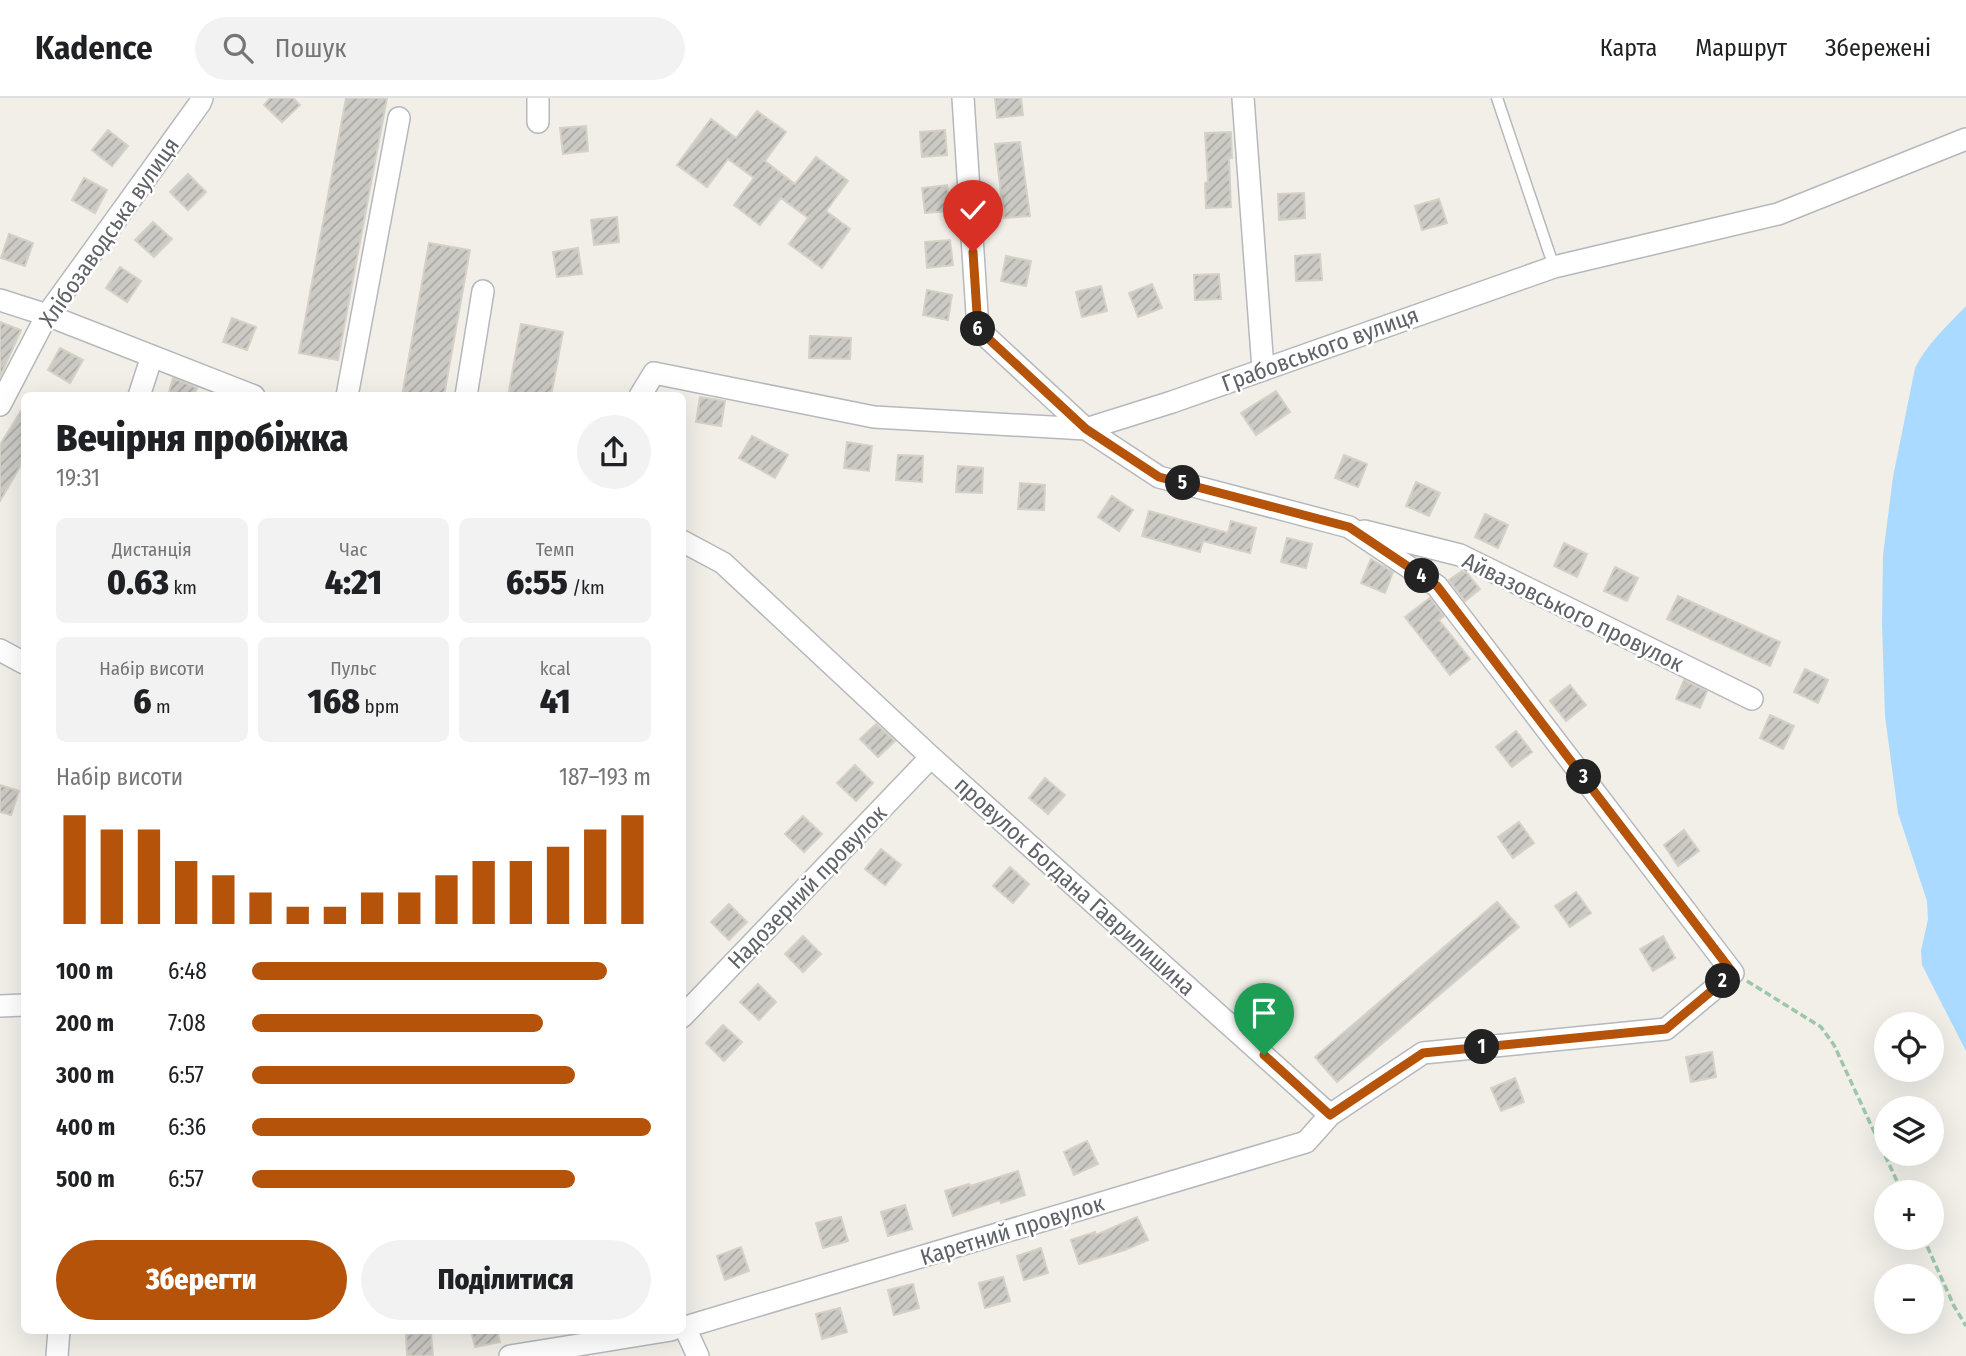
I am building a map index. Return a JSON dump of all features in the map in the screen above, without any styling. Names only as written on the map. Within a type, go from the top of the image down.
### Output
[{"type":"street","name":"Хлібозаводська вулиця","points":[[0,405],[47,315],[202,98]]},
{"type":"street","points":[[538,98],[538,122]]},
{"type":"street","name":"Айвазовського провулок","points":[[962,98],[978,329],[1086,429],[1159,477],[1460,555],[1752,699]]},
{"type":"street","points":[[1244,98],[1263,369]]},
{"type":"street","points":[[348,392],[399,118]]},
{"type":"street","name":"Грабовського вулиця","points":[[1086,429],[1172,402],[1554,267],[1778,214],[1966,139]]},
{"type":"street","points":[[467,392],[482,291]]},
{"type":"street","points":[[0,300],[47,315],[244,392]]},
{"type":"street","points":[[140,392],[152,356]]},
{"type":"street","points":[[642,392],[654,373],[874,417],[1086,429]]},
{"type":"street","points":[[1349,527],[1437,586],[1733,973]]},
{"type":"street","name":"провулок Богдана Гаврилишина","points":[[686,543],[723,563],[931,757],[1330,1115]]},
{"type":"street","points":[[0,650],[21,661]]},
{"type":"street","name":"Надозерний провулок","points":[[686,1013],[931,757]]},
{"type":"street","name":"Каретний провулок","points":[[686,1327],[1306,1142],[1330,1115],[1423,1053],[1666,1029],[1733,973]]},
{"type":"street","points":[[0,1006],[21,1006]]},
{"type":"street","points":[[57,1356],[59,1334]]},
{"type":"street","name":"Каретний провулок","points":[[510,1356],[634,1334]]},
{"type":"street","points":[[683,1334],[698,1356]]},
{"type":"lane","points":[[1497,98],[1554,267]]},
{"type":"path","points":[[1733,973],[1821,1027],[1840,1057],[1896,1180]]},
{"type":"path","points":[[1929,1250],[1966,1326]]},
{"type":"water","points":[[1966,306],[1966,1051],[1922,965],[1921,951],[1928,919],[1927,901],[1898,813],[1885,716],[1882,624],[1883,555],[1893,477],[1915,368],[1931,343]]},
{"type":"building","points":[[270,98],[293,98],[300,105],[282,122],[264,105]]},
{"type":"building","points":[[346,98],[387,98],[338,360],[299,353]]},
{"type":"building","points":[[995,98],[1021,98],[1023,115],[997,118]]},
{"type":"building","points":[[757,111],[786,132],[765,161],[795,184],[816,157],[848,181],[826,211],[850,229],[822,268],[789,244],[808,218],[781,198],[760,225],[734,205],[754,178],[728,159],[707,187],[677,165],[711,119],[736,138]]},
{"type":"building","points":[[586,126],[588,151],[563,154],[560,128]]},
{"type":"building","points":[[108,130],[128,146],[112,166],[92,150]]},
{"type":"building","points":[[945,130],[947,155],[922,157],[920,132]]},
{"type":"building","points":[[1231,132],[1231,207],[1206,208],[1205,183],[1208,182],[1205,133]]},
{"type":"building","points":[[1020,142],[1030,216],[1004,218],[995,144]]},
{"type":"building","points":[[188,174],[206,192],[188,210],[170,192]]},
{"type":"building","points":[[84,178],[107,190],[95,213],[72,200]]},
{"type":"building","points":[[947,185],[950,211],[925,213],[922,188]]},
{"type":"building","points":[[1304,193],[1305,218],[1279,220],[1278,194]]},
{"type":"building","points":[[1439,199],[1447,223],[1422,230],[1415,206]]},
{"type":"building","points":[[617,217],[619,242],[594,245],[591,220]]},
{"type":"building","points":[[153,222],[172,239],[154,257],[135,240]]},
{"type":"building","points":[[9,234],[33,243],[25,266],[1,258]]},
{"type":"building","points":[[950,240],[953,265],[927,268],[925,242]]},
{"type":"building","points":[[429,243],[470,250],[445,392],[403,392]]},
{"type":"building","points":[[578,248],[582,274],[557,277],[553,252]]},
{"type":"building","points":[[1320,254],[1322,280],[1296,281],[1295,256]]},
{"type":"building","points":[[1006,256],[1031,261],[1026,286],[1001,281]]},
{"type":"building","points":[[120,267],[141,281],[127,302],[106,288]]},
{"type":"building","points":[[1219,274],[1221,299],[1195,300],[1194,275]]},
{"type":"building","points":[[1152,284],[1162,308],[1138,317],[1129,293]]},
{"type":"building","points":[[1101,286],[1107,311],[1082,317],[1076,292]]},
{"type":"building","points":[[927,290],[952,295],[948,320],[923,315]]},
{"type":"building","points":[[232,318],[256,327],[247,350],[223,342]]},
{"type":"building","points":[[0,322],[21,330],[0,377]]},
{"type":"building","points":[[521,324],[563,332],[552,392],[509,392]]},
{"type":"building","points":[[810,336],[851,338],[850,359],[809,358]]},
{"type":"building","points":[[60,348],[83,360],[70,383],[48,370]]},
{"type":"building","points":[[173,378],[197,388],[196,392],[169,392]]},
{"type":"building","points":[[1276,391],[1290,412],[1256,435],[1241,413]]},
{"type":"building","points":[[700,397],[725,401],[721,426],[696,422]]},
{"type":"building","points":[[21,411],[21,465],[0,501],[0,445]]},
{"type":"building","points":[[752,436],[788,455],[775,478],[739,458]]},
{"type":"building","points":[[847,442],[872,446],[869,471],[844,468]]},
{"type":"building","points":[[898,455],[923,456],[922,482],[896,480]]},
{"type":"building","points":[[1344,455],[1367,464],[1358,487],[1335,478]]},
{"type":"building","points":[[958,466],[983,468],[982,493],[956,492]]},
{"type":"building","points":[[1416,482],[1440,493],[1429,516],[1406,506]]},
{"type":"building","points":[[1020,483],[1045,485],[1044,510],[1018,509]]},
{"type":"building","points":[[1112,496],[1133,510],[1119,531],[1098,517]]},
{"type":"building","points":[[1149,511],[1228,533],[1231,521],[1256,528],[1250,553],[1203,541],[1200,552],[1142,536]]},
{"type":"building","points":[[1485,514],[1508,525],[1498,548],[1475,537]]},
{"type":"building","points":[[1287,538],[1312,544],[1306,568],[1281,562]]},
{"type":"building","points":[[1564,543],[1587,554],[1577,577],[1554,566]]},
{"type":"building","points":[[1371,559],[1393,572],[1385,593],[1361,583]]},
{"type":"building","points":[[1615,567],[1638,578],[1627,601],[1604,591]]},
{"type":"building","points":[[1462,571],[1467,573],[1480,589],[1465,601],[1449,580]]},
{"type":"building","points":[[1678,596],[1780,642],[1770,666],[1667,619]]},
{"type":"building","points":[[1430,598],[1444,616],[1439,620],[1470,659],[1450,675],[1405,617]]},
{"type":"building","points":[[1805,669],[1828,680],[1818,703],[1794,692]]},
{"type":"building","points":[[1684,680],[1707,691],[1700,708],[1676,699]]},
{"type":"building","points":[[1570,685],[1586,705],[1566,721],[1550,701]]},
{"type":"building","points":[[1770,715],[1794,726],[1783,749],[1760,738]]},
{"type":"building","points":[[876,724],[895,741],[878,757],[860,739]]},
{"type":"building","points":[[1516,731],[1532,752],[1512,767],[1496,747]]},
{"type":"building","points":[[855,765],[873,783],[856,801],[837,783]]},
{"type":"building","points":[[1045,778],[1065,795],[1048,814],[1029,798]]},
{"type":"building","points":[[0,785],[19,791],[11,815],[0,812]]},
{"type":"building","points":[[803,816],[822,834],[804,852],[785,834]]},
{"type":"building","points":[[1519,822],[1534,843],[1513,858],[1498,837]]},
{"type":"building","points":[[1684,830],[1699,851],[1678,866],[1664,845]]},
{"type":"building","points":[[881,849],[901,865],[885,885],[865,869]]},
{"type":"building","points":[[1010,867],[1029,884],[1013,903],[993,886]]},
{"type":"building","points":[[1576,892],[1591,913],[1570,927],[1555,906]]},
{"type":"building","points":[[1497,902],[1519,927],[1337,1082],[1315,1057]]},
{"type":"building","points":[[729,904],[747,922],[729,940],[711,922]]},
{"type":"building","points":[[803,936],[821,954],[803,972],[785,954]]},
{"type":"building","points":[[1663,936],[1675,958],[1653,971],[1640,949]]},
{"type":"building","points":[[758,984],[776,1002],[759,1020],[740,1002]]},
{"type":"building","points":[[723,1025],[742,1042],[724,1061],[706,1043]]},
{"type":"building","points":[[1712,1052],[1716,1077],[1691,1082],[1686,1057]]},
{"type":"building","points":[[1515,1078],[1524,1102],[1501,1111],[1491,1088]]},
{"type":"building","points":[[1087,1141],[1098,1164],[1074,1175],[1064,1152]]},
{"type":"building","points":[[1018,1171],[1025,1195],[1001,1203],[1000,1200],[953,1216],[945,1191]]},
{"type":"building","points":[[905,1205],[912,1229],[888,1236],[881,1212]]},
{"type":"building","points":[[841,1217],[848,1241],[823,1248],[816,1223]]},
{"type":"building","points":[[1137,1217],[1148,1240],[1079,1264],[1071,1240],[1095,1232],[1096,1235]]},
{"type":"building","points":[[741,1247],[749,1271],[725,1280],[717,1256]]},
{"type":"building","points":[[1041,1248],[1048,1273],[1024,1280],[1017,1256]]},
{"type":"building","points":[[1003,1277],[1010,1301],[985,1308],[979,1283]]},
{"type":"building","points":[[913,1284],[919,1308],[894,1315],[888,1290]]},
{"type":"building","points":[[840,1308],[847,1332],[822,1339],[816,1314]]},
{"type":"building","points":[[406,1334],[431,1334],[433,1356],[407,1356]]},
{"type":"building","points":[[472,1334],[498,1334],[500,1342],[475,1347]]},
{"type":"route","points":[[973,252],[978,329],[1086,429],[1159,477],[1349,527],[1437,586],[1733,973],[1666,1029],[1423,1053],[1330,1115],[1264,1055]]}]
